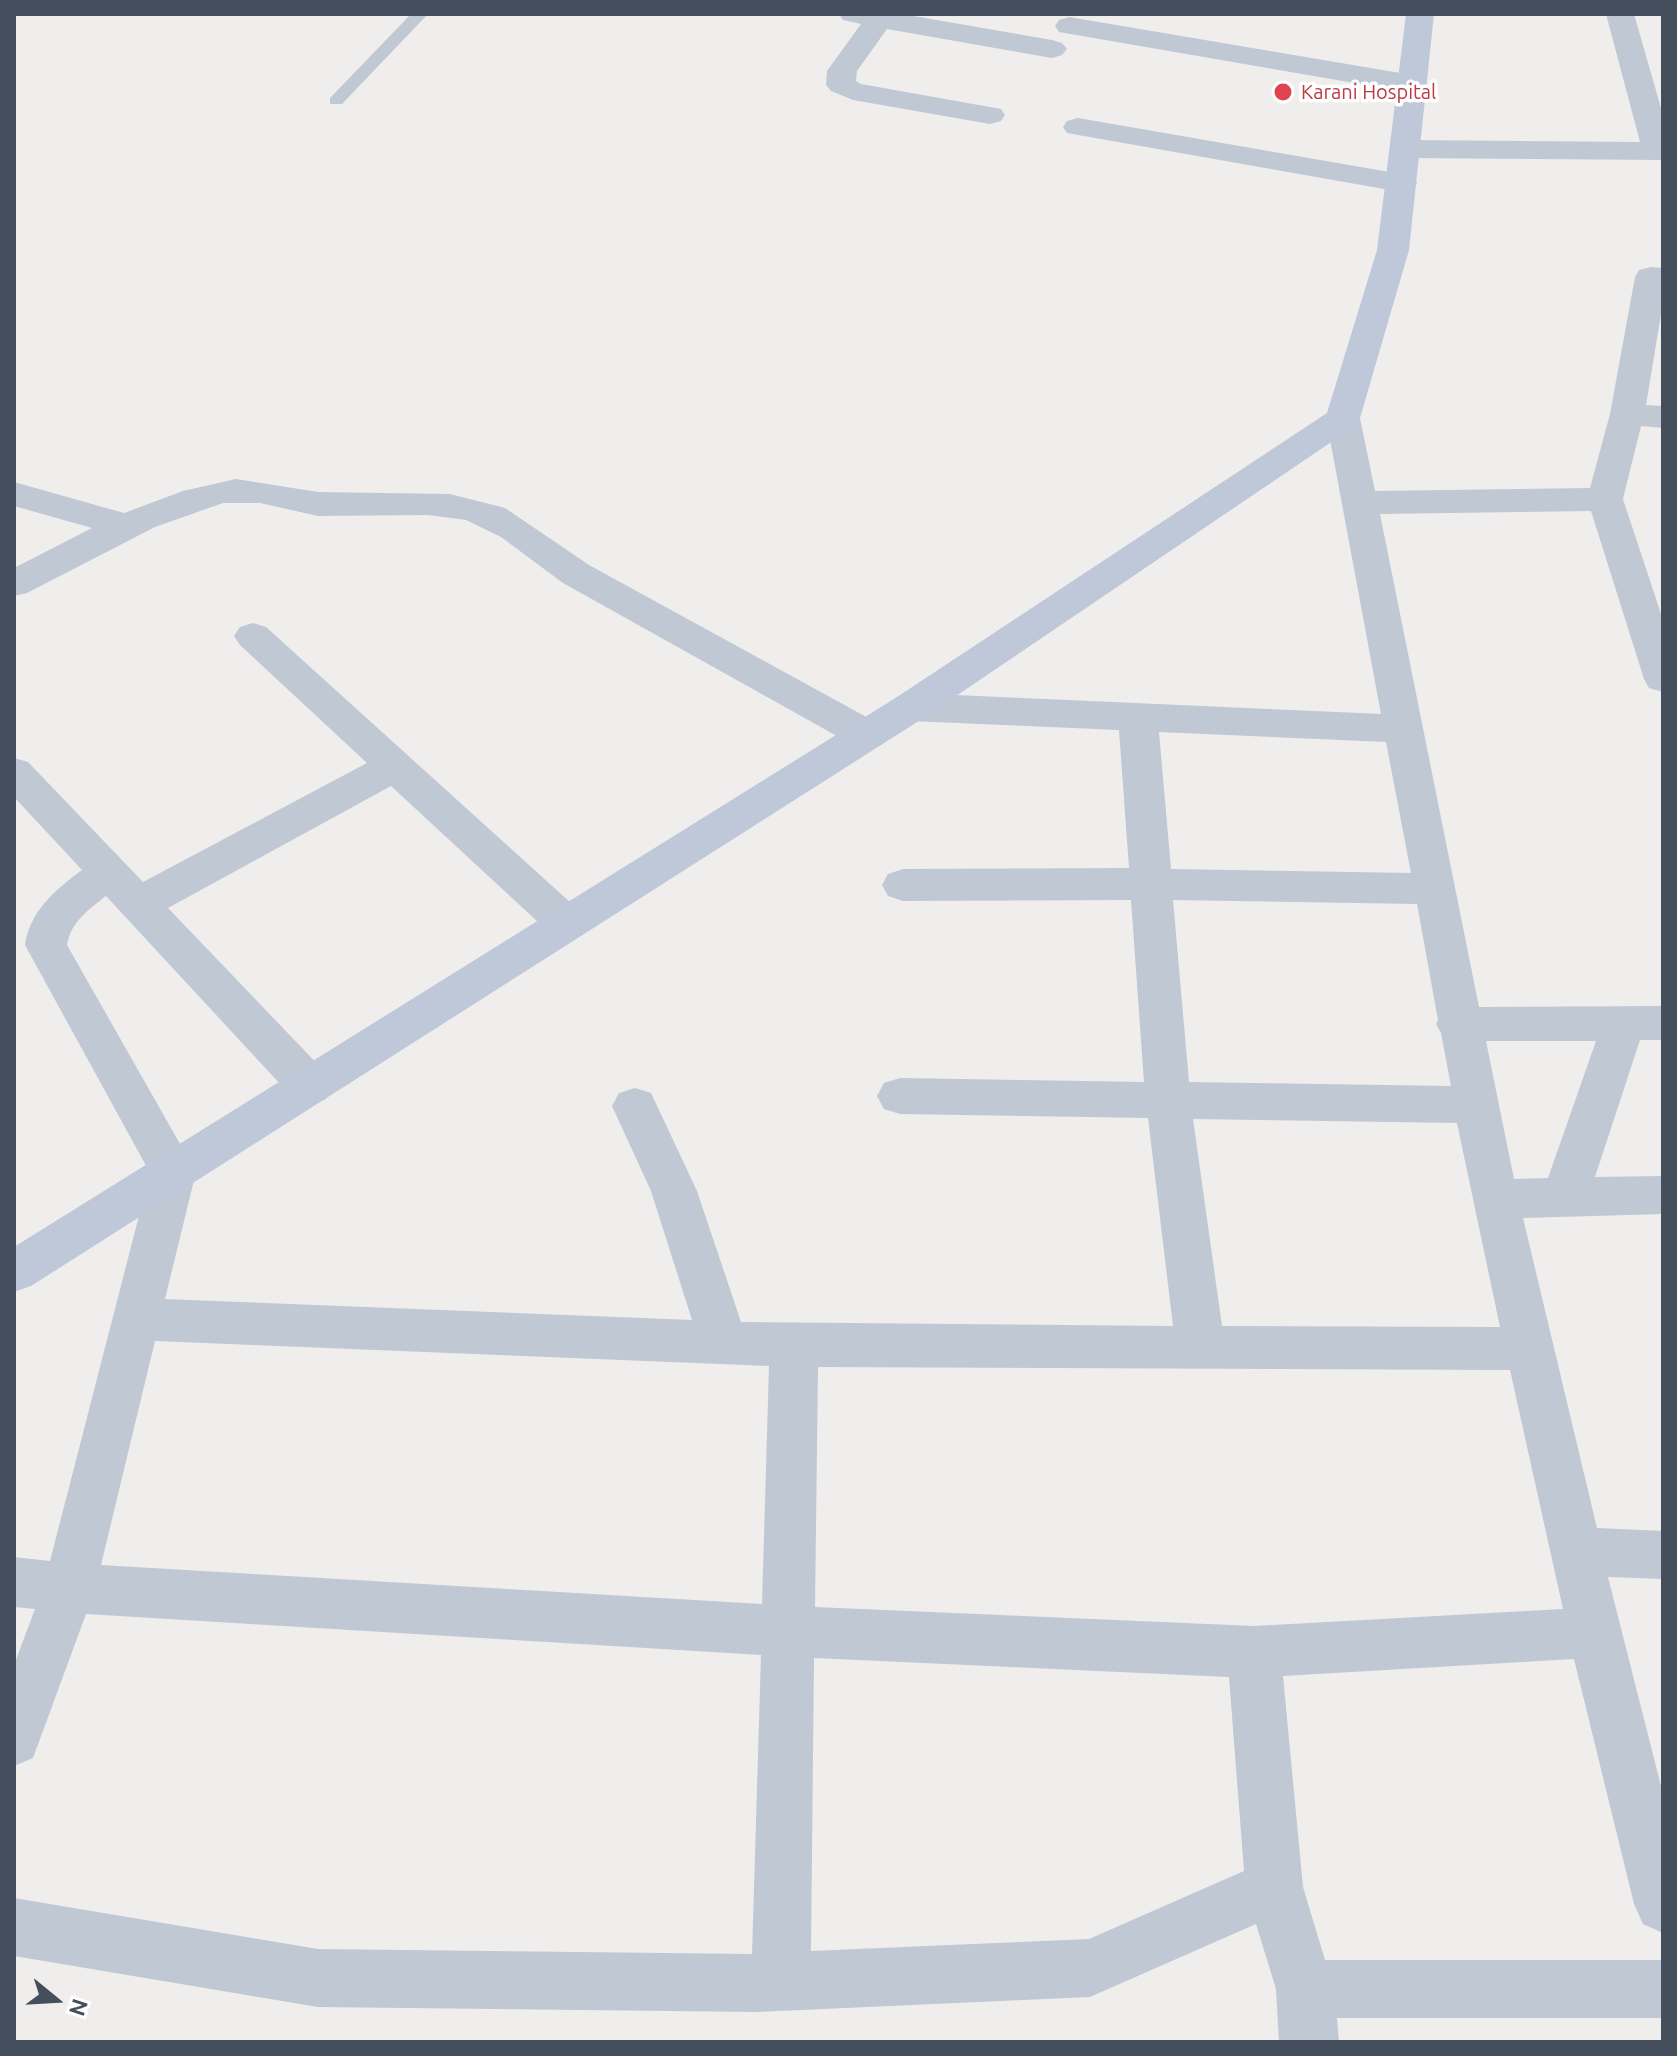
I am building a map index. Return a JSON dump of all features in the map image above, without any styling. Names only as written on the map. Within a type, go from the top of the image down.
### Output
[{"type":"street","points":[[1420,14],[1393,250],[1343,418],[1405,729],[1458,1024],[1495,1199],[1595,1632],[1663,1904]]},
{"type":"street","points":[[1078,127],[1403,166],[1660,151],[1620,14]]},
{"type":"street","points":[[990,115],[853,91],[841,85],[842,71],[871,16],[1052,49]]},
{"type":"street","points":[[1069,26],[1412,84]]},
{"type":"street","points":[[1663,278],[1651,277],[1627,414],[1605,499],[1663,679]]},
{"type":"street","points":[[1627,414],[1663,417]]},
{"type":"street","points":[[20,1257],[173,1172],[867,735],[1343,418]]},
{"type":"street","points":[[14,584],[127,526],[197,498],[246,488],[316,504],[460,507],[493,516],[574,573],[867,735]]},
{"type":"street","points":[[14,494],[127,526]]},
{"type":"street","points":[[1360,503],[1605,499]]},
{"type":"street","points":[[253,636],[567,924]]},
{"type":"street","points":[[911,707],[1405,729]]},
{"type":"street","points":[[1138,717],[1168,1100],[1200,1347]]},
{"type":"street","points":[[139,904],[395,766]]},
{"type":"street","points":[[14,772],[310,1086]]},
{"type":"street","points":[[14,1739],[69,1588],[173,1172],[46,945],[46,933],[53,919],[109,872]]},
{"type":"street","points":[[903,885],[1434,889]]},
{"type":"street","points":[[1458,1024],[1644,1023],[1565,1197]]},
{"type":"street","points":[[900,1096],[1476,1105]]},
{"type":"street","points":[[635,1106],[674,1191],[723,1343]]},
{"type":"street","points":[[1495,1199],[1663,1195]]},
{"type":"street","points":[[138,1319],[794,1346],[1529,1349]]},
{"type":"street","points":[[781,1981],[794,1346]]},
{"type":"street","points":[[1577,1552],[1663,1555]]},
{"type":"street","points":[[14,1582],[69,1588],[787,1631],[1254,1652],[1595,1632]]},
{"type":"street","points":[[1254,1652],[1274,1887],[1307,2016],[1663,1989]]},
{"type":"street","points":[[14,1927],[318,1978],[781,1981],[1090,1968],[1274,1887]]},
{"type":"lane","points":[[336,101],[420,14]]},
{"type":"place","name":"Karani Hospital","points":[[1283,92]]}]
